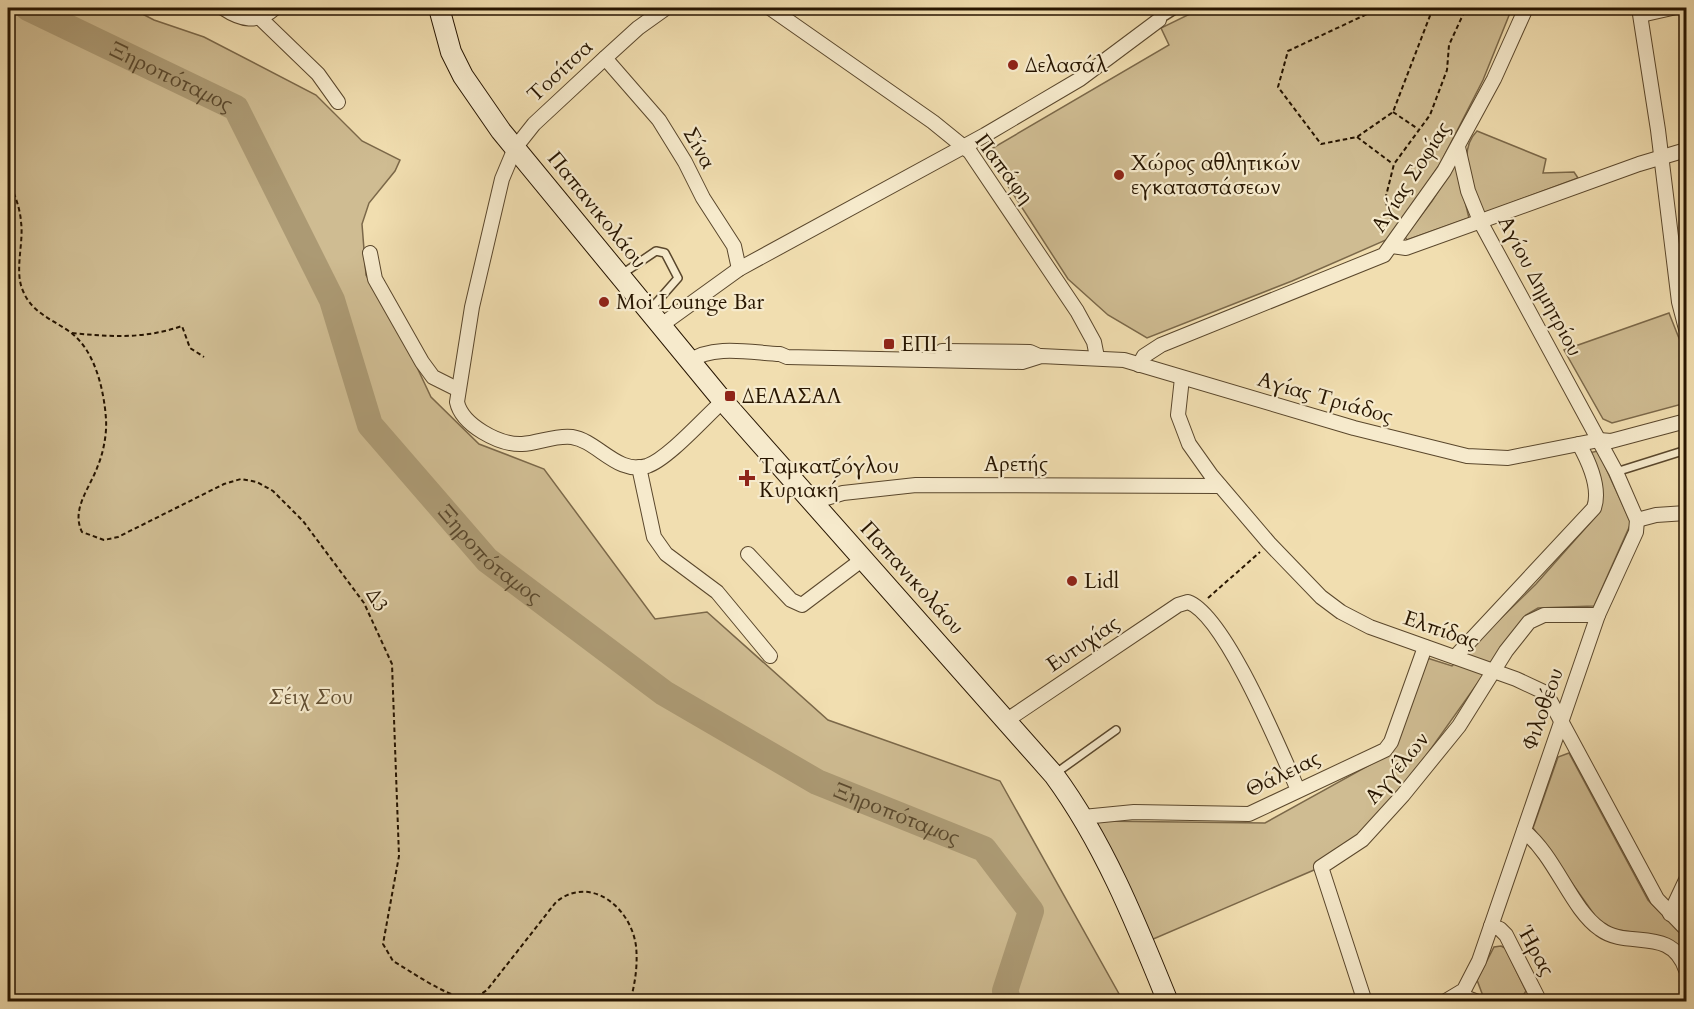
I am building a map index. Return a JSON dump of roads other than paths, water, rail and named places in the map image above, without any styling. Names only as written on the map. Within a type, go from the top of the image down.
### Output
[{"type":"main road","name":"Παπανικολάου","points":[[439,8],[451,52],[481,106],[723,401],[1054,775],[1083,817],[1122,895],[1168,1002]]},
{"type":"street","points":[[223,8],[240,18],[260,18],[275,8]]},
{"type":"street","name":"Τοσίτσα","points":[[457,389],[472,306],[502,179],[515,148],[534,124],[605,58],[638,28],[666,8]]},
{"type":"street","name":"Παπάφη","points":[[770,8],[963,146],[977,160],[1077,311],[1094,342],[1097,357]]},
{"type":"street","name":"Αγίας Σοφίας","points":[[1139,365],[1144,357],[1161,345],[1375,260],[1396,241],[1432,190],[1458,147],[1494,79],[1526,8]]},
{"type":"street","points":[[1672,8],[1640,11],[1662,157],[1679,302],[1686,329]]},
{"type":"street","points":[[260,18],[318,74],[338,102]]},
{"type":"street","points":[[654,319],[739,269],[1080,79],[1159,20]]},
{"type":"street","name":"Σίνα","points":[[605,58],[659,120],[685,162],[703,198],[735,246],[739,269]]},
{"type":"street","name":"Αγίου Δημητρίου","points":[[1458,147],[1468,191],[1481,223],[1599,440]]},
{"type":"street","points":[[1396,241],[1406,248],[1686,150]]},
{"type":"street","points":[[370,253],[375,279],[422,362],[434,377],[457,389],[460,411],[475,426],[492,435],[521,444],[573,437],[619,462],[639,467],[659,459],[723,401]]},
{"type":"street","name":"Αγίας Τριάδος","points":[[690,361],[712,352],[780,354],[787,357],[1022,362],[1041,356],[1097,357],[1139,365],[1373,434],[1467,456],[1508,458],[1599,440],[1611,441],[1686,421]]},
{"type":"street","name":"Ελπίδας","points":[[1182,378],[1178,406],[1182,430],[1195,453],[1220,486],[1308,586],[1341,612],[1370,627],[1542,689],[1550,698],[1650,888],[1670,914],[1686,929]]},
{"type":"street","name":"Αγίας Τριάδος","points":[[1599,440],[1613,431],[1686,412]]},
{"type":"street","points":[[1599,440],[1637,520],[1656,515],[1686,513]]},
{"type":"street","points":[[1455,657],[1594,508],[1596,497],[1590,466],[1579,444]]},
{"type":"street","points":[[639,467],[654,537],[666,554],[717,592],[770,656]]},
{"type":"street","name":"Αρετής","points":[[813,501],[843,493],[916,485],[1220,486]]},
{"type":"street","name":"Φιλοθέου","points":[[1459,994],[1473,975],[1598,615],[1634,539],[1637,520]]},
{"type":"street","points":[[748,554],[791,600],[802,605],[863,559]]},
{"type":"street","name":"Ευτυχίας","points":[[1007,720],[1183,602],[1197,608],[1214,628],[1247,680],[1298,790]]},
{"type":"street","name":"Αγγέλων","points":[[1365,1002],[1321,867],[1362,840],[1397,803],[1459,726],[1494,671],[1534,619],[1544,615],[1598,615]]},
{"type":"street","name":"Θάλειας","points":[[1083,817],[1134,812],[1243,815],[1261,810],[1388,748],[1425,647]]},
{"type":"street","points":[[1524,831],[1544,850],[1598,928],[1616,936],[1652,940],[1667,946],[1685,967]]},
{"type":"street","points":[[1670,914],[1686,880]]},
{"type":"street","name":"Ήρας","points":[[1491,926],[1500,929],[1506,935],[1540,1002]]},
{"type":"street","points":[[1444,1002],[1459,994],[1478,1002]]},
{"type":"lane","points":[[1159,20],[1178,8]]},
{"type":"lane","points":[[620,276],[656,251],[664,253],[678,278],[654,319]]},
{"type":"lane","points":[[1616,472],[1686,450]]},
{"type":"lane","points":[[1054,775],[1116,730]]},
{"type":"waterway","name":"Ξηροπόταμος","points":[[28,8],[236,108],[332,300],[370,425],[487,560],[664,693],[817,782],[984,849],[1031,911],[1005,991],[1009,1002]]},
{"type":"place","name":"Δελασάλ","points":[[1013,65]]},
{"type":"place","name":"Χώρος αθλητικών εγκαταστάσεων","points":[[1119,175]]},
{"type":"place","name":"Moi Lounge Bar","points":[[604,302]]},
{"type":"place","name":"ΕΠΙ 1","points":[[889,344]]},
{"type":"place","name":"ΔΕΛΑΣΑΛ","points":[[730,396]]},
{"type":"place","name":"Ταμκατζόγλου Κυριακή","points":[[747,478]]},
{"type":"place","name":"Lidl","points":[[1072,581]]},
{"type":"park label","name":"Σέιχ Σου","points":[[311,697]]}]
